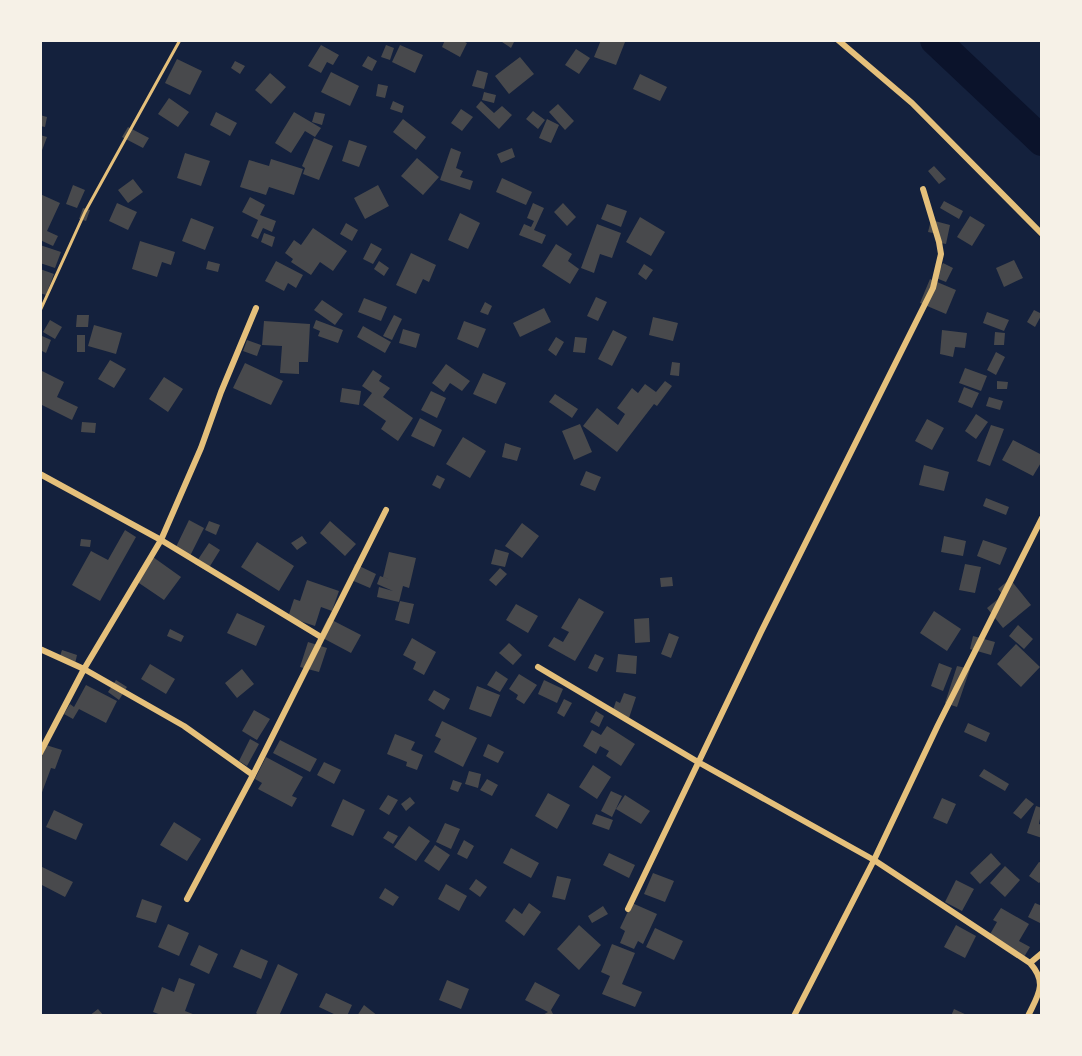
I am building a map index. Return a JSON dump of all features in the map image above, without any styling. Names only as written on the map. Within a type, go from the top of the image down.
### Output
[{"type":"street","points":[[838,40],[912,103],[1041,234]]},
{"type":"street","points":[[628,909],[760,632],[933,288],[941,254],[923,189]]},
{"type":"street","points":[[40,753],[84,669],[161,540],[201,448],[221,392],[256,308]]},
{"type":"street","points":[[40,474],[161,540],[321,636]]},
{"type":"street","points":[[187,898],[253,775],[386,510]]},
{"type":"street","points":[[794,1016],[874,860],[1041,518]]},
{"type":"street","points":[[40,648],[84,669],[184,726],[253,775]]},
{"type":"street","points":[[538,667],[698,762],[874,860],[1030,963],[1038,972],[1041,981],[1040,992],[1028,1016]]},
{"type":"street","points":[[1030,963],[1041,953]]},
{"type":"path","points":[[40,311],[85,212],[180,40]]},
{"type":"building","points":[[445,40],[461,40],[467,43],[460,57],[442,47]]},
{"type":"building","points":[[499,40],[515,40],[511,48]]},
{"type":"building","points":[[601,40],[625,42],[616,65],[594,57]]},
{"type":"building","points":[[321,45],[339,55],[333,65],[327,62],[321,73],[308,66]]},
{"type":"building","points":[[386,45],[394,48],[390,60],[381,57]]},
{"type":"building","points":[[400,45],[423,55],[415,73],[392,62]]},
{"type":"building","points":[[576,49],[590,58],[579,74],[565,65]]},
{"type":"building","points":[[368,56],[377,61],[372,71],[362,66]]},
{"type":"building","points":[[520,57],[534,74],[509,94],[495,76]]},
{"type":"building","points":[[177,59],[202,71],[190,95],[165,83]]},
{"type":"building","points":[[235,61],[245,66],[240,74],[231,68]]},
{"type":"building","points":[[477,70],[488,73],[484,89],[472,86]]},
{"type":"building","points":[[331,72],[359,86],[350,106],[321,92]]},
{"type":"building","points":[[270,73],[286,87],[271,104],[255,90]]},
{"type":"building","points":[[640,74],[667,87],[660,101],[633,89]]},
{"type":"building","points":[[378,84],[388,86],[385,98],[376,96]]},
{"type":"building","points":[[484,92],[496,95],[494,103],[482,100]]},
{"type":"building","points":[[169,98],[189,112],[178,127],[158,114]]},
{"type":"building","points":[[393,101],[404,106],[402,113],[390,109]]},
{"type":"building","points":[[481,101],[494,113],[502,106],[512,115],[499,129],[476,107]]},
{"type":"building","points":[[558,104],[574,121],[565,130],[549,112]]},
{"type":"building","points":[[461,109],[473,117],[462,131],[451,123]]},
{"type":"building","points":[[533,111],[545,120],[538,129],[526,119]]},
{"type":"building","points":[[216,112],[237,123],[230,136],[210,125]]},
{"type":"building","points":[[294,112],[321,128],[315,137],[305,131],[291,153],[275,143]]},
{"type":"building","points":[[315,112],[325,114],[322,125],[312,122]]},
{"type":"building","points":[[40,115],[47,117],[45,127],[40,126]]},
{"type":"building","points":[[403,119],[426,137],[416,150],[393,132]]},
{"type":"building","points":[[547,119],[559,125],[551,143],[539,138]]},
{"type":"building","points":[[128,127],[149,138],[143,148],[122,137]]},
{"type":"building","points":[[40,135],[47,137],[41,153],[40,153]]},
{"type":"building","points":[[314,138],[333,146],[319,180],[303,174],[305,168],[302,166]]},
{"type":"building","points":[[349,140],[367,146],[359,167],[342,161]]},
{"type":"building","points":[[451,148],[461,152],[456,168],[463,171],[460,177],[473,181],[470,190],[440,180]]},
{"type":"building","points":[[512,148],[515,157],[501,163],[497,154]]},
{"type":"building","points":[[185,153],[210,161],[201,186],[177,178]]},
{"type":"building","points":[[417,158],[439,177],[423,195],[401,176]]},
{"type":"building","points":[[271,159],[303,169],[294,195],[269,187],[266,195],[240,187],[249,160],[269,166]]},
{"type":"building","points":[[934,166],[946,179],[939,184],[928,171]]},
{"type":"building","points":[[502,178],[532,192],[526,205],[496,192]]},
{"type":"building","points":[[133,179],[143,192],[128,203],[118,190]]},
{"type":"building","points":[[73,185],[85,190],[77,208],[66,204]]},
{"type":"building","points":[[378,185],[389,206],[365,219],[354,198]]},
{"type":"building","points":[[40,194],[60,203],[47,231],[58,236],[53,246],[40,240]]},
{"type":"building","points":[[250,197],[265,205],[260,215],[276,221],[272,232],[263,228],[258,239],[251,236],[258,220],[242,212]]},
{"type":"building","points":[[944,201],[963,211],[959,219],[940,208]]},
{"type":"building","points":[[117,203],[137,212],[128,230],[109,221]]},
{"type":"building","points":[[533,203],[544,208],[534,230],[546,235],[542,244],[519,235],[524,224],[531,227],[534,221],[527,218]]},
{"type":"building","points":[[563,203],[576,217],[567,226],[554,212]]},
{"type":"building","points":[[607,204],[627,211],[621,227],[601,219]]},
{"type":"building","points":[[83,208],[90,210],[86,221],[79,219]]},
{"type":"building","points":[[460,213],[480,223],[468,249],[448,240]]},
{"type":"building","points":[[970,216],[985,225],[972,246],[957,237]]},
{"type":"building","points":[[640,217],[665,232],[651,256],[626,242]]},
{"type":"building","points":[[191,218],[214,227],[205,250],[182,241]]},
{"type":"building","points":[[931,220],[950,225],[946,244],[936,242],[938,234],[928,232]]},
{"type":"building","points":[[346,223],[358,230],[352,241],[340,234]]},
{"type":"building","points":[[597,224],[621,233],[612,258],[600,254],[594,273],[581,268]]},
{"type":"building","points":[[313,228],[347,251],[333,271],[320,262],[311,275],[291,262],[293,259],[285,253],[294,240],[301,245]]},
{"type":"building","points":[[264,233],[275,237],[272,247],[261,242]]},
{"type":"building","points":[[140,241],[175,252],[171,265],[162,262],[157,277],[132,269]]},
{"type":"building","points":[[371,243],[382,249],[373,264],[363,259]]},
{"type":"building","points":[[556,244],[572,254],[568,261],[579,269],[570,284],[542,266]]},
{"type":"building","points":[[40,245],[61,252],[55,268],[40,263]]},
{"type":"building","points":[[411,253],[436,265],[429,282],[423,279],[416,294],[396,285]]},
{"type":"building","points":[[1014,260],[1023,278],[1004,287],[996,268]]},
{"type":"building","points":[[208,261],[220,264],[218,272],[206,269]]},
{"type":"building","points":[[276,261],[303,275],[296,288],[288,283],[284,291],[265,281]]},
{"type":"building","points":[[379,261],[389,268],[384,276],[374,269]]},
{"type":"building","points":[[943,263],[953,268],[946,282],[936,278]]},
{"type":"building","points":[[644,264],[653,270],[646,280],[638,274]]},
{"type":"building","points":[[40,269],[54,274],[46,295],[40,293]]},
{"type":"building","points":[[930,279],[956,290],[946,314],[920,303]]},
{"type":"building","points":[[596,297],[607,302],[598,321],[587,316]]},
{"type":"building","points":[[364,298],[387,307],[381,321],[358,312]]},
{"type":"building","points":[[322,300],[343,314],[335,325],[314,310]]},
{"type":"building","points":[[485,302],[492,306],[488,315],[480,312]]},
{"type":"building","points":[[544,308],[551,322],[520,337],[513,323]]},
{"type":"building","points":[[1034,310],[1042,314],[1035,327],[1027,322]]},
{"type":"building","points":[[987,312],[1009,320],[1004,331],[983,323]]},
{"type":"building","points":[[77,315],[89,315],[88,327],[76,327]]},
{"type":"building","points":[[394,315],[402,319],[392,340],[383,336]]},
{"type":"building","points":[[653,317],[678,323],[673,341],[649,335]]},
{"type":"building","points":[[50,320],[62,327],[55,339],[43,332]]},
{"type":"building","points":[[316,320],[343,330],[338,343],[318,336],[320,331],[313,328]]},
{"type":"building","points":[[264,321],[310,324],[308,362],[299,362],[299,374],[280,373],[282,346],[262,345]]},
{"type":"building","points":[[464,321],[486,329],[478,348],[457,339]]},
{"type":"building","points":[[94,325],[122,333],[116,354],[88,346]]},
{"type":"building","points":[[363,326],[391,342],[385,353],[357,337]]},
{"type":"building","points":[[403,329],[420,334],[416,348],[399,343]]},
{"type":"building","points":[[613,330],[627,337],[612,366],[598,359]]},
{"type":"building","points":[[942,330],[967,333],[965,348],[955,347],[953,357],[940,354]]},
{"type":"building","points":[[995,332],[1005,333],[1004,345],[994,345]]},
{"type":"building","points":[[77,335],[85,335],[85,352],[77,352]]},
{"type":"building","points":[[42,336],[51,340],[46,353],[40,350]]},
{"type":"building","points":[[556,337],[564,342],[556,356],[548,350]]},
{"type":"building","points":[[575,337],[587,338],[585,353],[573,352]]},
{"type":"building","points":[[247,340],[261,345],[257,356],[243,351]]},
{"type":"building","points":[[996,352],[1005,357],[996,375],[987,370]]},
{"type":"building","points":[[110,360],[126,369],[114,388],[98,379]]},
{"type":"building","points":[[672,362],[680,363],[679,376],[670,375]]},
{"type":"building","points":[[245,363],[283,381],[271,405],[233,388]]},
{"type":"building","points":[[446,364],[470,381],[462,391],[450,383],[444,392],[432,383]]},
{"type":"building","points":[[965,368],[987,376],[981,391],[959,383]]},
{"type":"building","points":[[40,370],[64,382],[57,397],[78,407],[72,420],[40,404]]},
{"type":"building","points":[[373,370],[382,376],[379,381],[390,388],[383,397],[413,418],[398,441],[381,429],[386,421],[363,405],[372,393],[362,386]]},
{"type":"building","points":[[483,373],[506,383],[496,404],[473,394]]},
{"type":"building","points":[[164,377],[183,389],[168,412],[149,399]]},
{"type":"building","points":[[665,381],[672,386],[657,406],[654,404],[617,452],[583,426],[597,408],[618,425],[625,414],[617,408],[632,388],[638,393],[645,384],[656,392]]},
{"type":"building","points":[[997,381],[1008,382],[1007,389],[997,389]]},
{"type":"building","points":[[964,387],[979,393],[972,408],[958,402]]},
{"type":"building","points":[[342,388],[361,391],[359,405],[340,402]]},
{"type":"building","points":[[431,391],[446,398],[437,418],[421,410]]},
{"type":"building","points":[[555,394],[578,409],[572,418],[549,402]]},
{"type":"building","points":[[989,397],[1003,401],[1000,410],[986,406]]},
{"type":"building","points":[[976,414],[988,422],[976,439],[965,431]]},
{"type":"building","points":[[420,418],[442,430],[434,447],[411,436]]},
{"type":"building","points":[[927,419],[944,428],[932,450],[915,441]]},
{"type":"building","points":[[82,422],[96,423],[95,433],[81,432]]},
{"type":"building","points":[[580,424],[592,452],[574,460],[562,431]]},
{"type":"building","points":[[991,425],[1004,429],[990,466],[977,461]]},
{"type":"building","points":[[463,437],[486,451],[470,478],[446,464]]},
{"type":"building","points":[[1013,440],[1042,455],[1042,461],[1033,476],[1002,460]]},
{"type":"building","points":[[505,443],[521,448],[517,461],[502,457]]},
{"type":"building","points":[[924,465],[949,472],[944,491],[919,485]]},
{"type":"building","points":[[586,471],[601,477],[595,491],[580,485]]},
{"type":"building","points":[[437,475],[445,479],[440,489],[432,485]]},
{"type":"building","points":[[986,498],[1009,507],[1006,515],[983,506]]},
{"type":"building","points":[[189,520],[204,528],[190,556],[175,549]]},
{"type":"building","points":[[209,521],[220,525],[216,535],[205,530]]},
{"type":"building","points":[[330,521],[356,544],[345,556],[320,533]]},
{"type":"building","points":[[522,523],[539,536],[522,558],[505,546]]},
{"type":"building","points":[[125,530],[136,537],[100,601],[72,585],[91,551],[108,560]]},
{"type":"building","points":[[302,536],[307,543],[297,550],[291,543]]},
{"type":"building","points":[[944,536],[966,541],[963,556],[941,552]]},
{"type":"building","points":[[81,539],[91,540],[90,547],[80,546]]},
{"type":"building","points":[[983,540],[1007,548],[1000,565],[977,556]]},
{"type":"building","points":[[257,542],[294,566],[279,591],[241,567]]},
{"type":"building","points":[[209,543],[220,550],[207,571],[195,564]]},
{"type":"building","points":[[495,549],[509,553],[505,567],[491,564]]},
{"type":"building","points":[[389,552],[416,558],[409,588],[403,586],[399,602],[377,597],[379,587],[393,591],[377,584],[380,576],[394,581],[383,577]]},
{"type":"building","points":[[153,557],[181,577],[164,600],[136,581]]},
{"type":"building","points":[[355,564],[376,574],[370,588],[349,579]]},
{"type":"building","points":[[965,564],[981,567],[975,593],[959,590]]},
{"type":"building","points":[[500,568],[507,574],[496,586],[489,580]]},
{"type":"building","points":[[672,577],[673,586],[661,587],[660,578]]},
{"type":"building","points":[[1010,579],[1031,605],[1003,628],[987,608],[1003,595],[998,589]]},
{"type":"building","points":[[307,580],[339,591],[332,611],[321,607],[315,626],[288,617],[294,599],[300,601]]},
{"type":"building","points":[[579,598],[604,612],[575,661],[548,646],[554,637],[563,642],[569,632],[561,628]]},
{"type":"building","points":[[400,601],[414,604],[409,624],[395,620]]},
{"type":"building","points":[[516,604],[538,616],[528,633],[506,620]]},
{"type":"building","points":[[934,611],[961,629],[947,651],[920,633]]},
{"type":"building","points":[[237,613],[265,626],[256,646],[227,633]]},
{"type":"building","points":[[328,618],[361,635],[351,653],[319,636]]},
{"type":"building","points":[[649,618],[650,642],[635,643],[634,619]]},
{"type":"building","points":[[1018,625],[1033,639],[1024,649],[1009,636]]},
{"type":"building","points":[[170,629],[184,636],[181,642],[167,636]]},
{"type":"building","points":[[669,633],[679,637],[671,658],[661,654]]},
{"type":"building","points":[[973,636],[995,642],[991,655],[970,649]]},
{"type":"building","points":[[412,638],[436,652],[424,675],[413,669],[416,662],[403,655]]},
{"type":"building","points":[[308,642],[327,648],[319,672],[300,667]]},
{"type":"building","points":[[509,643],[522,655],[513,665],[499,653]]},
{"type":"building","points":[[1016,644],[1040,667],[1021,687],[997,664]]},
{"type":"building","points":[[62,650],[77,655],[75,664],[59,659]]},
{"type":"building","points":[[595,654],[604,658],[597,672],[588,668]]},
{"type":"building","points":[[618,654],[637,656],[636,674],[616,672]]},
{"type":"building","points":[[939,663],[952,668],[943,691],[931,686]]},
{"type":"building","points":[[150,664],[175,679],[166,694],[141,679]]},
{"type":"building","points":[[957,666],[970,669],[957,707],[945,703]]},
{"type":"building","points":[[242,669],[254,684],[237,698],[225,683]]},
{"type":"building","points":[[496,671],[508,679],[500,692],[487,685]]},
{"type":"building","points":[[519,674],[537,685],[524,704],[516,699],[518,695],[509,689]]},
{"type":"building","points":[[116,680],[127,687],[119,700],[108,692]]},
{"type":"building","points":[[544,680],[563,689],[557,703],[538,694]]},
{"type":"building","points":[[86,685],[117,701],[106,723],[79,709],[73,719],[64,714],[70,704],[74,707]]},
{"type":"building","points":[[477,686],[500,695],[491,717],[469,709]]},
{"type":"building","points":[[434,690],[450,699],[444,710],[428,700]]},
{"type":"building","points":[[624,693],[636,697],[629,718],[612,713],[616,701],[620,703]]},
{"type":"building","points":[[564,699],[572,703],[564,717],[557,713]]},
{"type":"building","points":[[254,710],[270,719],[257,740],[242,731]]},
{"type":"building","points":[[596,711],[604,716],[599,727],[590,722]]},
{"type":"building","points":[[442,721],[477,738],[463,767],[434,752],[441,739],[435,736]]},
{"type":"building","points":[[968,723],[990,733],[986,742],[964,732]]},
{"type":"building","points":[[607,726],[635,744],[621,766],[606,756],[609,751],[600,746],[596,754],[583,746],[592,730],[601,735]]},
{"type":"building","points":[[395,734],[415,742],[411,750],[423,755],[417,770],[406,766],[407,762],[387,754]]},
{"type":"building","points":[[250,739],[259,744],[247,766],[239,761]]},
{"type":"building","points":[[280,740],[317,759],[310,772],[273,753]]},
{"type":"building","points":[[488,744],[504,752],[498,763],[483,756]]},
{"type":"building","points":[[46,745],[62,750],[55,769],[51,768],[41,795],[40,757]]},
{"type":"building","points":[[266,757],[303,777],[292,796],[297,798],[292,807],[258,789],[262,783],[255,779]]},
{"type":"building","points":[[324,762],[341,770],[334,784],[317,775]]},
{"type":"building","points":[[593,765],[611,777],[597,799],[579,787]]},
{"type":"building","points":[[984,769],[1009,784],[1005,791],[979,776]]},
{"type":"building","points":[[469,771],[481,774],[478,788],[465,784]]},
{"type":"building","points":[[487,779],[498,785],[492,796],[480,790]]},
{"type":"building","points":[[453,780],[462,783],[458,792],[450,789]]},
{"type":"building","points":[[611,791],[622,796],[612,817],[601,811]]},
{"type":"building","points":[[548,793],[570,805],[557,829],[535,816]]},
{"type":"building","points":[[388,795],[398,800],[389,815],[379,809]]},
{"type":"building","points":[[625,795],[650,811],[641,824],[616,809]]},
{"type":"building","points":[[410,797],[415,803],[406,811],[401,804]]},
{"type":"building","points":[[942,798],[956,804],[947,824],[933,818]]},
{"type":"building","points":[[1026,798],[1034,804],[1021,819],[1013,813]]},
{"type":"building","points":[[343,799],[365,810],[353,836],[331,826]]},
{"type":"building","points":[[1036,806],[1042,808],[1039,824],[1042,825],[1042,838],[1027,833]]},
{"type":"building","points":[[54,810],[83,824],[76,840],[46,827]]},
{"type":"building","points":[[596,814],[613,820],[609,830],[592,824]]},
{"type":"building","points":[[174,822],[201,839],[187,861],[160,845]]},
{"type":"building","points":[[445,823],[460,829],[451,849],[436,842]]},
{"type":"building","points":[[409,826],[430,841],[416,861],[394,847]]},
{"type":"building","points":[[388,831],[398,836],[393,844],[383,838]]},
{"type":"building","points":[[464,840],[474,846],[467,859],[457,854]]},
{"type":"building","points":[[435,845],[450,855],[439,871],[424,861]]},
{"type":"building","points":[[511,848],[539,863],[531,878],[503,863]]},
{"type":"building","points":[[609,853],[635,865],[629,878],[603,865]]},
{"type":"building","points":[[991,853],[1001,864],[980,884],[970,873]]},
{"type":"building","points":[[1039,862],[1042,863],[1042,880],[1039,883],[1029,876]]},
{"type":"building","points":[[40,866],[73,882],[65,897],[40,884]]},
{"type":"building","points":[[1005,866],[1020,880],[1005,897],[990,883]]},
{"type":"building","points":[[653,873],[674,881],[665,902],[644,894]]},
{"type":"building","points":[[557,876],[571,879],[565,900],[552,897]]},
{"type":"building","points":[[476,879],[487,887],[480,897],[469,889]]},
{"type":"building","points":[[956,880],[974,889],[962,911],[945,902]]},
{"type":"building","points":[[446,884],[467,896],[459,911],[438,899]]},
{"type":"building","points":[[385,888],[399,897],[393,906],[379,898]]},
{"type":"building","points":[[142,899],[162,906],[156,923],[136,917]]},
{"type":"building","points":[[529,903],[541,912],[524,936],[505,921],[514,908],[522,914]]},
{"type":"building","points":[[632,903],[657,914],[643,944],[638,941],[634,949],[620,943],[625,931],[620,928]]},
{"type":"building","points":[[1035,903],[1042,906],[1042,924],[1028,917]]},
{"type":"building","points":[[603,906],[608,914],[592,923],[588,916]]},
{"type":"building","points":[[1001,908],[1029,924],[1019,941],[1030,947],[1024,957],[989,936],[997,922],[993,920]]},
{"type":"building","points":[[168,924],[189,933],[179,956],[158,947]]},
{"type":"building","points":[[579,925],[601,945],[579,970],[557,949]]},
{"type":"building","points":[[956,925],[976,936],[965,958],[944,947]]},
{"type":"building","points":[[655,928],[683,941],[674,960],[646,947]]},
{"type":"building","points":[[612,944],[635,953],[622,984],[642,992],[635,1007],[602,994],[610,976],[601,972]]},
{"type":"building","points":[[199,945],[218,954],[209,974],[190,965]]},
{"type":"building","points":[[241,949],[268,961],[261,979],[233,967]]},
{"type":"building","points":[[278,964],[298,974],[279,1016],[260,1016],[256,1013]]},
{"type":"building","points":[[179,978],[195,984],[185,1011],[198,1016],[164,1016],[153,1012],[162,987],[174,992]]},
{"type":"building","points":[[447,980],[469,989],[461,1009],[439,1000]]},
{"type":"building","points":[[535,982],[560,995],[551,1010],[554,1016],[541,1016],[548,1012],[525,1000]]},
{"type":"building","points":[[326,993],[352,1005],[347,1016],[338,1016],[319,1007]]},
{"type":"building","points":[[364,1005],[378,1016],[357,1016]]},
{"type":"building","points":[[98,1009],[104,1016],[89,1016]]},
{"type":"building","points":[[954,1009],[969,1016],[951,1016]]},
{"type":"waterway","points":[[935,40],[1042,141]]}]
